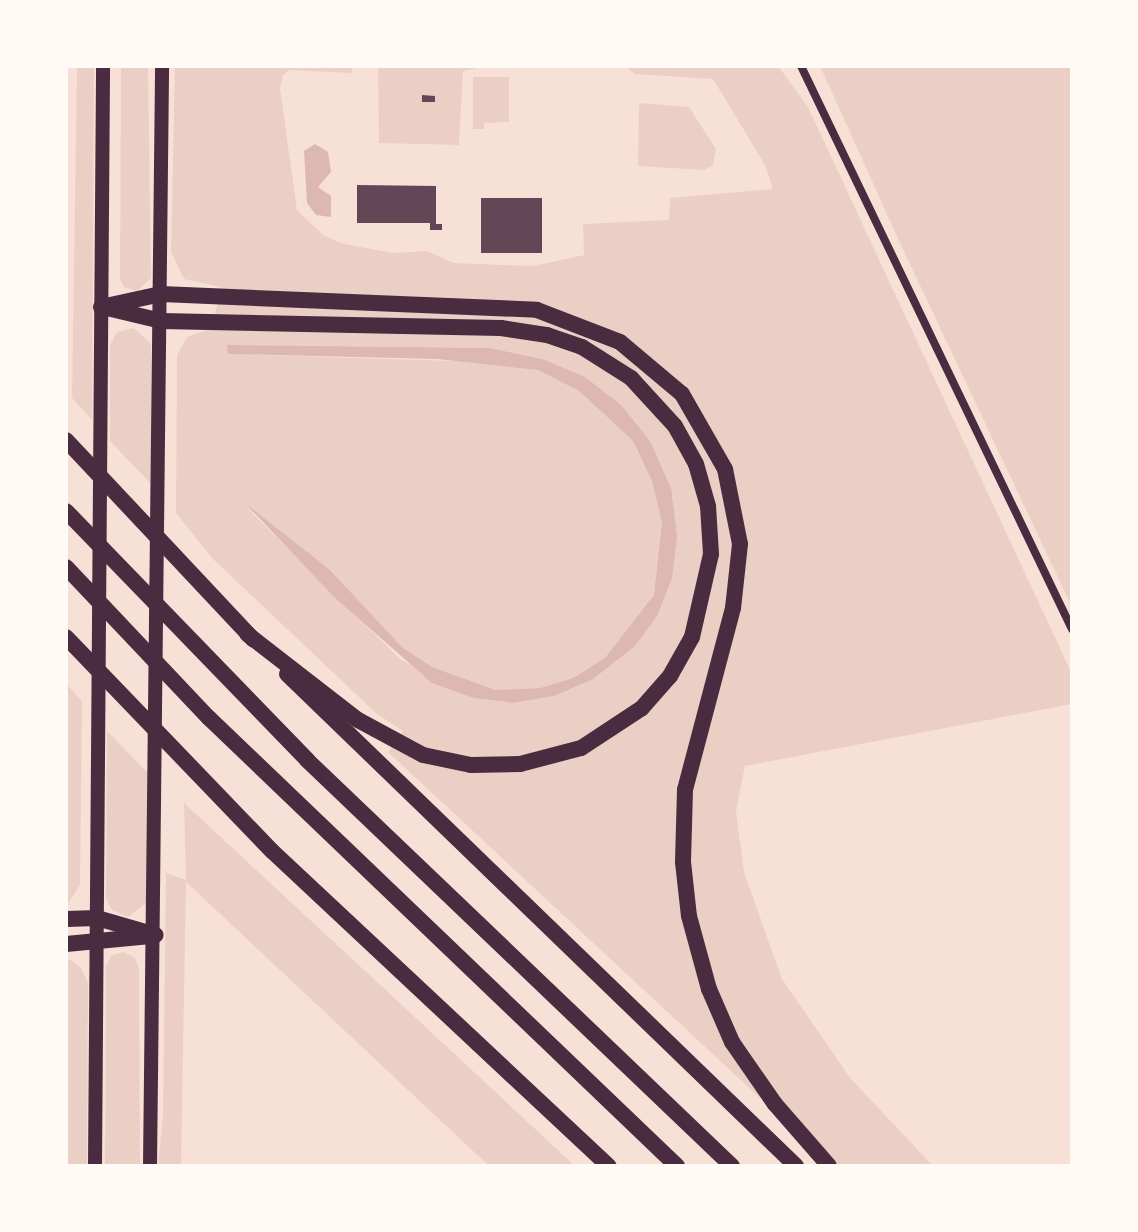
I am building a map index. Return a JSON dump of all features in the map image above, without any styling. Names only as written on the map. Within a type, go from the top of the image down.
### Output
[{"type":"highway","points":[[101,307],[161,294],[537,310],[620,342],[670,380],[694,410],[716,448],[732,493],[739,567],[685,790],[683,862],[689,916],[709,989],[732,1042],[775,1104],[829,1166]]},
{"type":"highway","points":[[101,307],[161,321],[501,328],[547,335],[599,356],[646,392],[675,426],[703,486],[711,530],[709,576],[699,619],[681,660],[628,719],[561,755],[520,764],[471,765],[423,755],[358,720],[247,634]]},
{"type":"highway","points":[[66,440],[247,634],[796,1166]]},
{"type":"highway","points":[[66,511],[209,662],[732,1166]]},
{"type":"highway","points":[[66,567],[209,718],[677,1166]]},
{"type":"highway","points":[[66,637],[209,789],[488,1058],[609,1166]]},
{"type":"highway","points":[[66,653],[121,696]]},
{"type":"highway","points":[[66,919],[97,918],[156,935]]},
{"type":"highway","points":[[66,944],[97,945],[156,935]]},
{"type":"main road","points":[[95,1166],[103,66]]},
{"type":"main road","points":[[150,1166],[156,935],[162,66]]},
{"type":"street","points":[[801,66],[1072,629]]},
{"type":"shaded area","points":[[77,66],[94,66],[92,420],[72,398]]},
{"type":"shaded area","points":[[121,66],[148,66],[151,278],[137,291],[124,287],[120,278]]},
{"type":"shaded area","points":[[175,66],[353,66],[352,73],[289,70],[283,75],[280,88],[297,210],[323,235],[340,243],[392,253],[427,251],[454,263],[533,266],[584,255],[583,224],[669,220],[670,198],[773,189],[765,165],[713,79],[635,74],[625,66],[778,66],[808,107],[1072,674],[1072,704],[745,766],[736,811],[744,872],[782,979],[851,1079],[933,1166],[833,1166],[388,752],[403,731],[377,714],[213,559],[176,513],[177,355],[187,337],[212,328],[221,287],[184,279],[171,252]],"holes":[[[228,345],[490,348],[542,359],[650,441],[672,578],[635,646],[554,696],[513,703],[474,698],[400,659],[247,508],[330,570],[402,647],[432,667],[497,690],[540,688],[573,678],[605,658],[635,625],[654,595],[661,560],[662,523],[652,481],[633,441],[579,391],[538,370],[487,362],[228,354]]]},
{"type":"shaded area","points":[[378,66],[486,66],[463,71],[459,145],[379,143]]},
{"type":"shaded area","points":[[820,66],[1072,66],[1072,607],[900,243]]},
{"type":"shaded area","points":[[473,77],[509,77],[509,122],[484,123],[484,129],[473,129]]},
{"type":"shaded area","points":[[639,103],[689,107],[716,149],[713,165],[704,170],[638,166]]},
{"type":"shaded area","points":[[315,144],[328,152],[331,172],[318,187],[331,196],[331,217],[316,215],[307,203],[304,151]]},
{"type":"shaded area","points":[[134,328],[151,344],[152,485],[110,441],[110,345],[117,332]]},
{"type":"shaded area","points":[[227,345],[490,348],[542,359],[585,377],[621,405],[650,441],[671,488],[677,536],[672,578],[657,616],[635,646],[593,679],[554,696],[513,703],[474,698],[432,683],[335,598],[246,504],[330,570],[402,647],[432,667],[496,690],[540,688],[573,678],[605,658],[654,595],[662,523],[652,481],[633,441],[579,391],[538,370],[437,359],[228,354]]},
{"type":"shaded area","points":[[66,683],[82,702],[80,885],[66,907]]},
{"type":"shaded area","points":[[107,731],[148,773],[147,902],[128,917],[112,910],[106,898]]},
{"type":"shaded area","points":[[184,803],[575,1166],[489,1166],[186,882],[181,1166],[158,1166],[163,1116],[166,873],[186,880]]},
{"type":"shaded area","points":[[124,952],[135,958],[139,968],[140,1166],[105,1166],[106,966],[112,955]]},
{"type":"shaded area","points":[[66,957],[81,968],[88,983],[87,1166],[66,1166]]},
{"type":"building","points":[[422,95],[435,96],[435,102],[422,102]]},
{"type":"building","points":[[357,185],[436,186],[436,224],[442,224],[442,230],[430,230],[430,223],[357,223]]},
{"type":"building","points":[[481,198],[542,198],[542,253],[481,253]]}]
